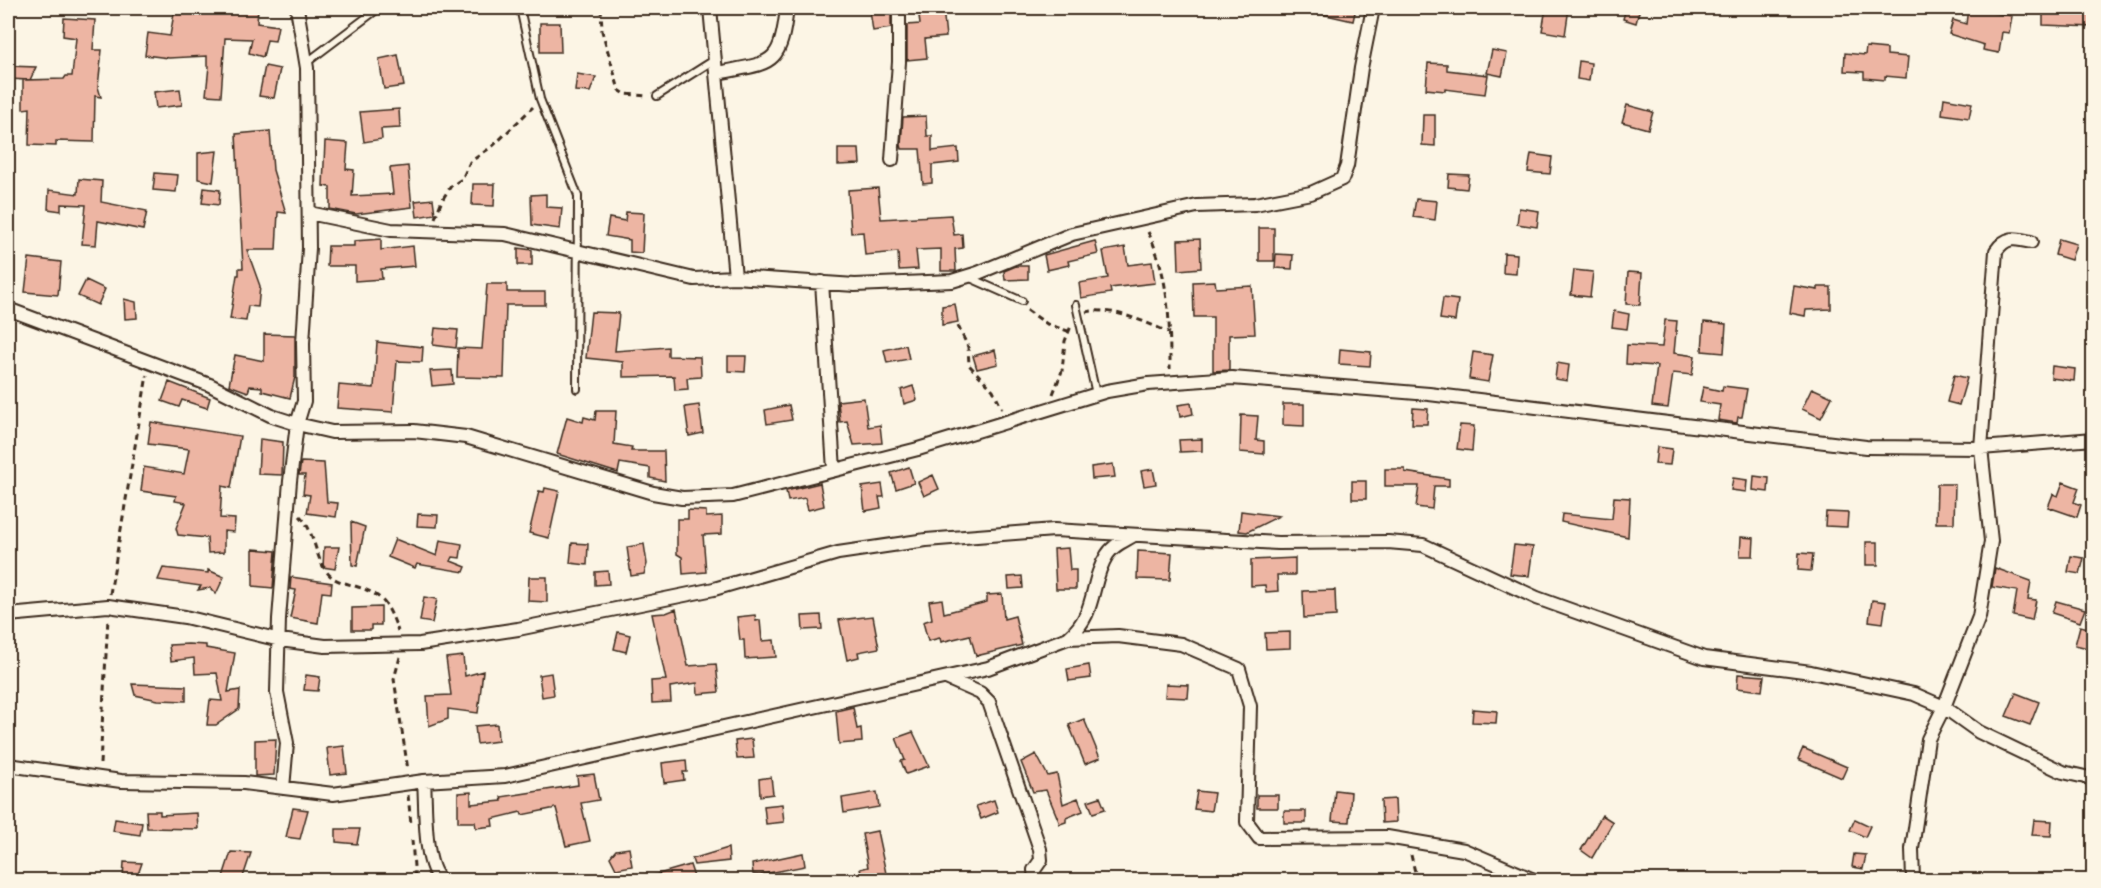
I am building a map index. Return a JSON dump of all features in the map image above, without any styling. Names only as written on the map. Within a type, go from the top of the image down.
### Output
[{"type":"street","points":[[283,788],[286,743],[278,692],[280,640],[288,505],[297,424],[303,401],[303,343],[309,213],[306,63],[297,8]]},
{"type":"street","points":[[710,8],[735,277]]},
{"type":"street","points":[[716,66],[763,64],[775,57],[783,42],[787,8]]},
{"type":"street","points":[[892,160],[899,62],[899,8]]},
{"type":"street","points":[[309,213],[391,230],[505,234],[694,279],[735,277],[855,285],[941,282],[967,277],[1072,234],[1197,206],[1255,204],[1311,193],[1342,179],[1347,166],[1361,68],[1373,8]]},
{"type":"street","points":[[1913,880],[1912,849],[1928,739],[1944,707],[1979,617],[1991,541],[1981,447],[1996,251],[2002,242],[2014,237],[2031,242]]},
{"type":"street","points":[[822,282],[834,470]]},
{"type":"street","points":[[11,310],[210,385],[272,416],[297,424],[332,432],[414,431],[466,437],[654,493],[682,498],[733,496],[918,449],[1096,394],[1170,382],[1244,378],[1429,394],[1866,447],[1981,447],[2094,439]]},
{"type":"street","points":[[8,615],[108,606],[185,617],[280,640],[325,646],[404,644],[519,629],[714,589],[838,553],[926,540],[1054,530],[1278,543],[1388,542],[1423,546],[1537,598],[1704,658],[1811,672],[1914,693],[1944,707],[1979,732],[2063,772],[2094,779]]},
{"type":"street","points":[[1068,638],[1079,629],[1089,612],[1106,556],[1113,548],[1134,535]]},
{"type":"street","points":[[8,765],[100,778],[244,783],[333,794],[424,780],[505,776],[568,764],[988,668],[1068,638],[1118,636],[1181,644],[1239,669],[1250,706],[1247,822],[1259,838],[1387,837],[1464,850],[1534,880]]},
{"type":"street","points":[[946,678],[980,693],[989,702],[1040,849],[1041,860],[1034,870],[1035,880]]},
{"type":"street","points":[[424,780],[428,852],[436,877],[441,880]]},
{"type":"lane","points":[[306,63],[379,8]]},
{"type":"lane","points":[[520,8],[540,99],[578,196],[578,389]]},
{"type":"lane","points":[[657,96],[716,66]]},
{"type":"lane","points":[[967,277],[1022,301]]},
{"type":"lane","points":[[1076,305],[1096,394]]},
{"type":"path","points":[[601,8],[603,31],[619,90],[626,94],[657,96]]},
{"type":"path","points":[[424,231],[437,215],[442,200],[452,186],[462,179],[470,162],[494,146],[540,99]]},
{"type":"path","points":[[1137,219],[1152,241],[1164,276],[1170,333],[1170,382]]},
{"type":"path","points":[[1022,301],[1035,317],[1068,331]]},
{"type":"path","points":[[8,368],[11,310]]},
{"type":"path","points":[[958,326],[968,347],[969,365],[993,390],[1002,406],[1003,423]]},
{"type":"path","points":[[100,778],[108,606],[149,361]]},
{"type":"path","points":[[288,505],[310,525],[322,564],[333,578],[376,592],[392,614],[404,644],[394,679],[409,763],[407,783]]},
{"type":"path","points":[[1410,841],[1415,872],[1426,880]]},
{"type":"building","points":[[175,8],[236,10],[236,8],[258,8],[257,23],[278,26],[275,41],[267,40],[263,57],[249,53],[252,39],[225,38],[221,96],[206,95],[209,66],[207,66],[207,56],[169,58],[145,55],[148,33],[170,36]]},
{"type":"building","points":[[891,8],[891,28],[873,31],[870,11]]},
{"type":"building","points":[[918,8],[943,8],[946,37],[925,39],[927,58],[907,60],[907,25],[920,24]]},
{"type":"building","points":[[1317,8],[1356,8],[1353,21],[1317,13]]},
{"type":"building","points":[[1546,8],[1569,8],[1565,35],[1542,31]]},
{"type":"building","points":[[1626,8],[1640,8],[1636,23],[1623,19]]},
{"type":"building","points":[[1968,8],[2012,16],[2009,33],[2002,32],[1999,53],[1983,50],[1984,45],[1949,34],[1953,20],[1966,24]]},
{"type":"building","points":[[2043,8],[2094,8],[2094,27],[2043,25]]},
{"type":"building","points":[[64,18],[95,20],[93,50],[102,50],[98,87],[101,97],[95,96],[94,142],[56,141],[56,146],[29,145],[30,108],[23,109],[23,80],[64,79],[66,76],[72,76],[76,38],[63,36]]},
{"type":"building","points":[[540,23],[560,23],[561,52],[540,52]]},
{"type":"building","points":[[1866,47],[1887,49],[1887,55],[1908,57],[1906,78],[1885,76],[1885,80],[1864,78],[1864,72],[1844,71],[1845,53],[1865,55]]},
{"type":"building","points":[[1492,50],[1507,53],[1502,76],[1487,73]]},
{"type":"building","points":[[398,55],[404,86],[384,89],[379,59]]},
{"type":"building","points":[[1579,61],[1591,63],[1589,81],[1577,79]]},
{"type":"building","points":[[1428,63],[1447,64],[1447,70],[1488,75],[1485,94],[1426,89]]},
{"type":"building","points":[[8,66],[36,67],[30,80],[8,79]]},
{"type":"building","points":[[265,66],[280,69],[274,98],[259,96]]},
{"type":"building","points":[[577,74],[596,77],[590,92],[575,91]]},
{"type":"building","points":[[180,89],[182,105],[156,108],[154,92]]},
{"type":"building","points":[[1944,98],[1972,103],[1969,118],[1942,114]]},
{"type":"building","points":[[1627,105],[1653,112],[1648,129],[1622,122]]},
{"type":"building","points":[[399,109],[400,128],[381,129],[382,139],[364,142],[360,112]]},
{"type":"building","points":[[1423,115],[1435,115],[1435,146],[1422,145]]},
{"type":"building","points":[[926,116],[927,136],[932,136],[932,151],[958,148],[959,162],[932,165],[932,183],[923,184],[920,149],[902,149],[901,145],[903,117]]},
{"type":"building","points":[[270,131],[273,170],[286,213],[278,212],[276,250],[247,250],[260,286],[258,307],[248,306],[246,321],[230,319],[237,275],[239,275],[239,268],[243,268],[236,134]]},
{"type":"building","points":[[325,141],[348,143],[346,169],[354,170],[352,196],[393,194],[390,168],[408,166],[412,207],[356,214],[330,209],[330,187],[323,186]]},
{"type":"building","points":[[838,149],[859,149],[860,164],[838,165]]},
{"type":"building","points":[[217,151],[213,182],[198,179],[198,153]]},
{"type":"building","points":[[1531,154],[1552,157],[1550,174],[1528,172]]},
{"type":"building","points":[[155,173],[178,175],[176,192],[153,190]]},
{"type":"building","points":[[1449,174],[1469,175],[1467,189],[1448,187]]},
{"type":"building","points":[[79,179],[102,181],[101,202],[147,211],[143,230],[98,221],[96,245],[82,244],[86,205],[61,204],[61,211],[48,209],[49,190],[78,194]]},
{"type":"building","points":[[473,184],[495,184],[494,206],[472,205]]},
{"type":"building","points":[[204,188],[220,190],[219,205],[202,203]]},
{"type":"building","points":[[878,188],[881,219],[951,215],[954,235],[962,234],[963,248],[955,249],[956,271],[941,271],[941,249],[916,250],[918,269],[899,270],[898,252],[865,255],[863,232],[851,233],[848,190]]},
{"type":"building","points":[[546,194],[546,207],[562,208],[560,229],[532,225],[531,195]]},
{"type":"building","points":[[433,199],[435,214],[417,217],[415,201]]},
{"type":"building","points":[[1416,199],[1437,201],[1435,220],[1413,217]]},
{"type":"building","points":[[1519,208],[1539,211],[1537,227],[1517,224]]},
{"type":"building","points":[[626,212],[644,213],[642,253],[630,252],[630,240],[606,236],[609,218],[625,221]]},
{"type":"building","points":[[1259,228],[1274,228],[1274,261],[1259,261]]},
{"type":"building","points":[[381,239],[381,250],[413,246],[415,266],[381,269],[382,279],[355,281],[355,266],[327,266],[328,246],[354,246],[354,241]]},
{"type":"building","points":[[1200,239],[1201,268],[1179,270],[1178,240]]},
{"type":"building","points":[[2059,239],[2076,244],[2071,260],[2055,255]]},
{"type":"building","points":[[1095,241],[1098,254],[1068,261],[1069,265],[1047,270],[1044,255]]},
{"type":"building","points":[[1125,247],[1128,265],[1152,262],[1155,283],[1110,288],[1111,293],[1081,298],[1079,283],[1108,278],[1103,251]]},
{"type":"building","points":[[518,248],[532,250],[532,265],[518,265]]},
{"type":"building","points":[[1504,253],[1517,254],[1516,274],[1503,273]]},
{"type":"building","points":[[1276,254],[1293,255],[1292,269],[1275,268]]},
{"type":"building","points":[[29,258],[61,262],[58,295],[25,292]]},
{"type":"building","points":[[1016,266],[1028,266],[1028,279],[1005,280],[1004,271]]},
{"type":"building","points":[[1574,270],[1593,272],[1590,297],[1571,295]]},
{"type":"building","points":[[1628,272],[1642,273],[1640,305],[1626,304]]},
{"type":"building","points":[[86,280],[105,289],[98,305],[78,296]]},
{"type":"building","points":[[1215,281],[1216,288],[1252,286],[1255,334],[1229,335],[1229,370],[1213,371],[1213,317],[1194,317],[1193,282]]},
{"type":"building","points":[[487,284],[507,284],[507,292],[545,292],[545,305],[506,305],[504,378],[457,377],[458,348],[482,349]]},
{"type":"building","points":[[1794,286],[1818,290],[1818,287],[1831,287],[1831,309],[1806,310],[1805,316],[1790,313]]},
{"type":"building","points":[[1443,298],[1458,300],[1455,321],[1440,319]]},
{"type":"building","points":[[124,299],[136,302],[137,318],[125,319]]},
{"type":"building","points":[[955,304],[958,322],[942,325],[942,306]]},
{"type":"building","points":[[1614,311],[1629,314],[1627,329],[1612,327]]},
{"type":"building","points":[[591,312],[619,313],[615,351],[668,347],[668,356],[700,357],[701,377],[687,378],[688,389],[675,390],[674,376],[623,377],[623,362],[586,358]]},
{"type":"building","points":[[1665,320],[1677,321],[1674,353],[1695,356],[1692,375],[1673,373],[1668,408],[1652,406],[1657,366],[1626,364],[1627,345],[1662,347]]},
{"type":"building","points":[[1704,322],[1726,324],[1724,353],[1702,351]]},
{"type":"building","points":[[435,328],[458,330],[456,348],[433,345]]},
{"type":"building","points":[[264,334],[295,335],[295,377],[290,398],[262,391],[262,387],[250,386],[248,392],[229,385],[235,355],[264,361]]},
{"type":"building","points":[[377,342],[423,347],[422,362],[397,361],[393,412],[337,408],[339,385],[374,388]]},
{"type":"building","points":[[906,345],[909,359],[887,363],[884,350]]},
{"type":"building","points":[[1340,349],[1371,352],[1370,366],[1339,364]]},
{"type":"building","points":[[995,350],[998,364],[977,369],[973,356]]},
{"type":"building","points":[[1473,352],[1493,355],[1488,382],[1469,379]]},
{"type":"building","points":[[728,356],[746,356],[745,372],[728,371]]},
{"type":"building","points":[[1557,363],[1569,365],[1567,381],[1555,379]]},
{"type":"building","points":[[2052,366],[2075,369],[2074,381],[2051,378]]},
{"type":"building","points":[[452,370],[453,384],[432,386],[430,371]]},
{"type":"building","points":[[1954,375],[1967,378],[1959,405],[1947,402]]},
{"type":"building","points":[[169,382],[210,398],[207,408],[182,400],[179,407],[162,401]]},
{"type":"building","points":[[913,386],[917,400],[904,404],[901,390]]},
{"type":"building","points":[[1723,386],[1747,389],[1742,417],[1738,417],[1737,423],[1718,420],[1720,405],[1700,402],[1703,387],[1722,391]]},
{"type":"building","points":[[1812,388],[1832,397],[1821,418],[1802,409]]},
{"type":"building","points":[[864,398],[868,427],[880,425],[882,443],[854,445],[847,421],[840,422],[838,401]]},
{"type":"building","points":[[1191,403],[1193,414],[1180,417],[1178,405]]},
{"type":"building","points":[[1283,404],[1304,404],[1304,426],[1283,425]]},
{"type":"building","points":[[699,405],[703,433],[689,436],[685,407]]},
{"type":"building","points":[[789,405],[792,420],[767,424],[765,410]]},
{"type":"building","points":[[1413,408],[1428,409],[1427,424],[1412,424]]},
{"type":"building","points":[[596,411],[616,411],[614,444],[632,447],[631,451],[664,451],[665,481],[650,478],[650,468],[620,463],[618,473],[557,454],[567,417],[583,422],[584,417],[595,420]]},
{"type":"building","points":[[1241,415],[1258,416],[1256,440],[1264,441],[1264,454],[1240,452]]},
{"type":"building","points":[[151,422],[240,436],[231,488],[222,486],[220,518],[235,519],[234,532],[224,531],[224,552],[208,553],[207,538],[178,535],[176,528],[186,503],[175,501],[176,496],[141,491],[144,467],[184,474],[189,449],[148,444]]},
{"type":"building","points":[[1460,425],[1474,426],[1472,451],[1457,449]]},
{"type":"building","points":[[260,439],[283,442],[282,475],[258,474]]},
{"type":"building","points":[[1202,439],[1202,451],[1180,452],[1179,440]]},
{"type":"building","points":[[1657,447],[1672,449],[1670,465],[1655,464]]},
{"type":"building","points":[[301,462],[324,463],[327,502],[338,503],[336,517],[307,513],[310,495],[303,494],[305,475],[299,475]]},
{"type":"building","points":[[1113,464],[1115,477],[1092,479],[1091,467]]},
{"type":"building","points":[[909,467],[914,483],[896,489],[891,473]]},
{"type":"building","points":[[1153,469],[1156,484],[1144,486],[1141,471]]},
{"type":"building","points":[[1385,469],[1405,469],[1405,472],[1449,479],[1449,486],[1434,486],[1432,509],[1416,507],[1419,486],[1385,486]]},
{"type":"building","points":[[933,475],[939,489],[924,496],[918,482]]},
{"type":"building","points":[[1754,476],[1769,478],[1768,492],[1753,490]]},
{"type":"building","points":[[1733,478],[1747,480],[1746,492],[1731,490]]},
{"type":"building","points":[[1352,481],[1366,481],[1366,499],[1352,499]]},
{"type":"building","points":[[2063,482],[2079,488],[2074,502],[2081,505],[2077,517],[2048,507],[2053,494],[2058,496]]},
{"type":"building","points":[[820,483],[824,506],[808,510],[805,498],[788,501],[786,491]]},
{"type":"building","points":[[882,484],[884,497],[879,497],[881,508],[865,511],[862,487]]},
{"type":"building","points":[[1937,484],[1955,484],[1954,523],[1936,523]]},
{"type":"building","points":[[545,488],[559,491],[549,538],[529,533],[539,491],[544,492]]},
{"type":"building","points":[[1614,497],[1630,498],[1628,537],[1561,522],[1562,514],[1612,519]]},
{"type":"building","points":[[688,510],[706,511],[706,517],[722,516],[722,534],[703,535],[706,572],[683,574],[682,557],[677,554],[677,519],[688,519]]},
{"type":"building","points":[[1241,511],[1279,516],[1247,532],[1239,531]]},
{"type":"building","points":[[1826,512],[1848,513],[1847,527],[1825,526]]},
{"type":"building","points":[[418,514],[438,515],[437,527],[417,526]]},
{"type":"building","points":[[351,522],[365,527],[357,566],[352,565]]},
{"type":"building","points":[[1741,537],[1754,538],[1753,556],[1740,556]]},
{"type":"building","points":[[395,539],[437,556],[440,540],[462,544],[460,558],[453,557],[451,561],[466,567],[464,572],[417,564],[415,568],[388,557]]},
{"type":"building","points":[[1866,542],[1878,542],[1878,565],[1866,565]]},
{"type":"building","points":[[572,543],[588,544],[587,565],[570,563]]},
{"type":"building","points":[[644,544],[647,564],[644,574],[631,576],[627,547]]},
{"type":"building","points":[[1514,545],[1533,547],[1529,576],[1510,574]]},
{"type":"building","points":[[324,547],[339,547],[335,569],[323,567]]},
{"type":"building","points":[[1068,548],[1070,570],[1076,570],[1076,589],[1056,589],[1054,549]]},
{"type":"building","points":[[253,549],[276,551],[273,588],[253,586]]},
{"type":"building","points":[[1138,551],[1172,553],[1170,580],[1137,579]]},
{"type":"building","points":[[1799,553],[1813,554],[1811,571],[1798,570]]},
{"type":"building","points":[[2071,556],[2084,558],[2080,574],[2068,572]]},
{"type":"building","points":[[1295,558],[1295,575],[1277,575],[1278,591],[1266,592],[1265,585],[1251,586],[1251,560]]},
{"type":"building","points":[[163,568],[208,573],[208,570],[224,577],[216,594],[210,588],[198,590],[201,586],[158,580]]},
{"type":"building","points":[[1995,568],[2031,581],[2028,599],[2036,600],[2032,620],[2013,616],[2017,591],[1992,587]]},
{"type":"building","points":[[608,571],[609,584],[595,585],[595,572]]},
{"type":"building","points":[[1022,576],[1023,588],[1009,589],[1008,577]]},
{"type":"building","points":[[291,577],[332,583],[331,593],[322,592],[318,623],[290,618],[296,590],[290,589]]},
{"type":"building","points":[[529,577],[547,577],[547,602],[528,601]]},
{"type":"building","points":[[1335,590],[1336,616],[1304,618],[1303,591]]},
{"type":"building","points":[[1002,594],[1004,619],[1015,616],[1022,645],[976,656],[970,635],[941,642],[940,638],[928,641],[923,622],[932,619],[929,601],[942,599],[944,613],[987,602],[987,595]]},
{"type":"building","points":[[424,597],[437,599],[432,623],[420,621]]},
{"type":"building","points":[[1872,600],[1886,602],[1883,623],[1869,621]]},
{"type":"building","points":[[2056,601],[2085,609],[2080,622],[2052,613]]},
{"type":"building","points":[[381,607],[381,625],[371,625],[371,630],[352,630],[352,608]]},
{"type":"building","points":[[676,609],[688,666],[716,664],[719,692],[698,694],[697,683],[670,687],[671,702],[652,703],[651,681],[666,680],[652,614],[666,613]]},
{"type":"building","points":[[755,615],[756,621],[760,620],[762,641],[774,640],[776,657],[745,659],[744,640],[740,640],[737,617]]},
{"type":"building","points":[[821,615],[822,629],[803,630],[802,616]]},
{"type":"building","points":[[873,616],[879,648],[858,652],[859,657],[847,660],[839,620]]},
{"type":"building","points":[[2080,626],[2093,629],[2088,648],[2075,645]]},
{"type":"building","points":[[618,632],[630,635],[626,652],[614,649]]},
{"type":"building","points":[[1290,632],[1290,648],[1266,649],[1265,633]]},
{"type":"building","points":[[169,645],[206,645],[206,648],[235,653],[228,692],[240,690],[239,709],[216,725],[207,725],[210,700],[222,701],[217,673],[195,674],[194,658],[171,661]]},
{"type":"building","points":[[463,656],[465,676],[483,671],[478,713],[448,709],[448,719],[429,726],[427,696],[451,695],[446,658]]},
{"type":"building","points":[[1089,665],[1091,678],[1069,681],[1067,669]]},
{"type":"building","points":[[551,673],[554,695],[542,697],[539,675]]},
{"type":"building","points":[[1738,674],[1764,676],[1762,691],[1737,688]]},
{"type":"building","points":[[306,675],[320,677],[318,691],[304,690]]},
{"type":"building","points":[[132,684],[186,686],[186,701],[158,700],[135,695]]},
{"type":"building","points":[[1166,684],[1189,685],[1188,698],[1165,697]]},
{"type":"building","points":[[2016,693],[2039,702],[2030,725],[2006,716]]},
{"type":"building","points":[[853,707],[857,729],[861,728],[862,742],[839,744],[836,711]]},
{"type":"building","points":[[1473,709],[1497,711],[1496,723],[1472,722]]},
{"type":"building","points":[[1084,719],[1100,758],[1085,764],[1069,725]]},
{"type":"building","points":[[497,724],[498,741],[477,744],[475,726]]},
{"type":"building","points":[[913,732],[929,766],[906,774],[901,761],[905,760],[896,738]]},
{"type":"building","points":[[276,739],[274,775],[255,776],[255,740]]},
{"type":"building","points":[[752,739],[754,758],[737,759],[735,741]]},
{"type":"building","points":[[344,746],[347,773],[330,775],[327,748]]},
{"type":"building","points":[[1803,748],[1847,767],[1842,778],[1798,759]]},
{"type":"building","points":[[1036,754],[1048,776],[1057,774],[1063,804],[1078,798],[1083,811],[1066,818],[1066,822],[1060,824],[1046,790],[1033,792],[1021,762]]},
{"type":"building","points":[[686,760],[687,772],[683,772],[684,780],[664,783],[662,763]]},
{"type":"building","points":[[594,774],[599,800],[581,803],[590,841],[566,846],[556,808],[522,815],[521,812],[492,819],[493,826],[476,828],[475,822],[458,822],[458,793],[471,792],[471,804],[502,801],[501,797],[578,785],[577,776]]},
{"type":"building","points":[[771,777],[773,794],[760,796],[759,779]]},
{"type":"building","points":[[1335,790],[1351,792],[1349,822],[1332,821]]},
{"type":"building","points":[[1197,791],[1214,793],[1211,811],[1194,809]]},
{"type":"building","points":[[877,792],[879,807],[844,813],[842,798]]},
{"type":"building","points":[[1257,795],[1278,795],[1278,808],[1257,808]]},
{"type":"building","points":[[1100,797],[1105,809],[1093,813],[1088,801]]},
{"type":"building","points":[[1395,799],[1396,822],[1382,823],[1381,800]]},
{"type":"building","points":[[994,800],[998,812],[981,819],[976,806]]},
{"type":"building","points":[[782,804],[784,822],[766,824],[764,806]]},
{"type":"building","points":[[293,808],[308,810],[300,839],[286,837]]},
{"type":"building","points":[[146,811],[160,811],[160,815],[197,813],[198,829],[147,828]]},
{"type":"building","points":[[1284,811],[1306,811],[1306,823],[1284,823]]},
{"type":"building","points":[[1602,815],[1613,822],[1592,858],[1581,850]]},
{"type":"building","points":[[115,819],[142,823],[140,835],[113,831]]},
{"type":"building","points":[[1855,819],[1870,826],[1865,837],[1850,830]]},
{"type":"building","points":[[2034,820],[2052,821],[2051,836],[2032,835]]},
{"type":"building","points":[[336,829],[360,829],[357,844],[336,842]]},
{"type":"building","points":[[877,831],[887,878],[863,880],[860,869],[868,867],[862,834]]},
{"type":"building","points":[[629,848],[632,866],[616,869],[610,857],[616,850]]},
{"type":"building","points":[[728,848],[729,861],[694,865],[692,859]]},
{"type":"building","points":[[231,852],[251,853],[242,880],[222,880]]},
{"type":"building","points":[[803,853],[805,866],[759,875],[753,874],[752,864]]},
{"type":"building","points":[[1854,854],[1866,855],[1863,869],[1852,867]]},
{"type":"building","points":[[124,862],[142,863],[136,880],[123,880]]},
{"type":"building","points":[[690,865],[694,877],[683,880],[648,880],[648,877]]}]
